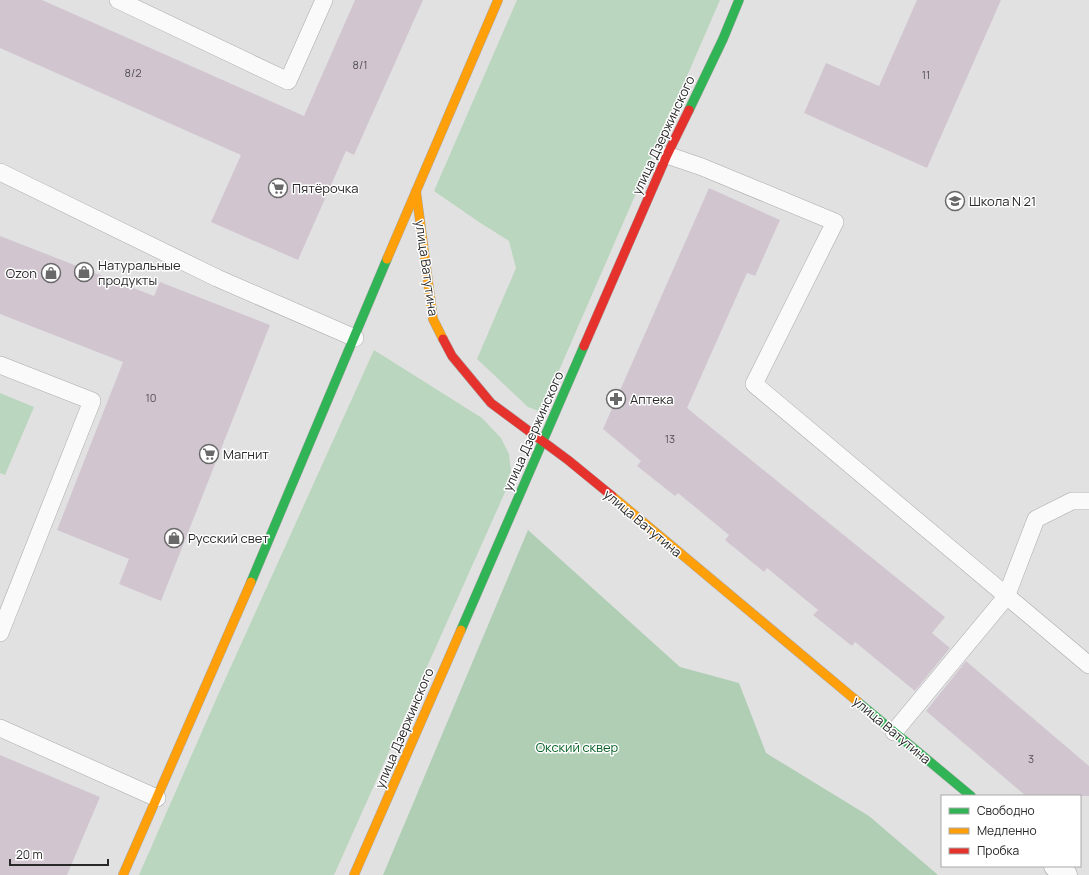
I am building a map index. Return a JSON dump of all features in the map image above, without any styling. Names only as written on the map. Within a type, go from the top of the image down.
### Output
[{"type":"street","points":[[122,875],[200,700],[498,0]]},
{"type":"street","name":"улица Дзержинского","points":[[354,875],[667,155],[723,39],[740,0]]},
{"type":"street","name":"улица Ватутина","points":[[416,190],[433,319],[452,356],[490,402],[573,465],[970,795]]},
{"type":"street","points":[[1056,867],[1066,875]]},
{"type":"lane","points":[[118,0],[288,81],[324,0]]},
{"type":"lane","points":[[667,155],[702,167],[835,222],[754,384],[1006,597],[1089,665]]},
{"type":"lane","points":[[0,172],[217,278],[355,338]]},
{"type":"lane","points":[[0,365],[92,401],[0,633]]},
{"type":"lane","points":[[894,732],[1006,597],[1036,519],[1072,501],[1089,501]]},
{"type":"lane","points":[[0,728],[157,798]]},
{"type":"green space","points":[[517,0],[720,0],[541,412],[528,407],[477,359],[516,268],[509,241],[434,191]]},
{"type":"green space","points":[[374,350],[482,418],[501,438],[509,454],[511,472],[506,490],[334,875],[139,875],[218,695]]},
{"type":"green space","points":[[0,393],[34,407],[5,475],[0,473]]},
{"type":"green space","name":"Окский сквер","points":[[528,530],[680,667],[739,683],[766,753],[869,816],[938,875],[383,875]]},
{"type":"building","points":[[0,0],[42,0],[304,116],[355,0],[423,0],[354,155],[346,151],[298,260],[211,222],[241,155],[0,48]]},
{"type":"building","points":[[917,0],[1001,0],[927,168],[804,113],[826,63],[879,86]]},
{"type":"building","points":[[709,188],[780,220],[755,276],[747,273],[687,408],[945,617],[932,633],[950,648],[915,691],[855,642],[852,646],[813,615],[818,610],[767,568],[764,572],[725,540],[729,535],[678,493],[675,496],[637,466],[641,461],[603,429]]},
{"type":"building","points":[[0,236],[154,296],[160,282],[270,325],[161,601],[119,584],[129,559],[57,530],[123,362],[0,314]]},
{"type":"building","points":[[966,661],[1089,766],[1089,796],[1025,795],[926,711]]},
{"type":"building","points":[[0,755],[100,797],[67,875],[0,875]]},
{"type":"traffic: fast","points":[[689,110],[723,39],[739,0]]},
{"type":"traffic: fast","points":[[251,582],[387,259]]},
{"type":"traffic: fast","points":[[461,630],[584,346]]},
{"type":"traffic: fast","points":[[858,702],[970,795]]},
{"type":"traffic: slow","points":[[387,259],[498,0]]},
{"type":"traffic: slow","points":[[416,191],[433,319],[443,339]]},
{"type":"traffic: slow","points":[[612,496],[858,702]]},
{"type":"traffic: slow","points":[[123,875],[251,582]]},
{"type":"traffic: slow","points":[[354,875],[461,630]]},
{"type":"traffic: jam","points":[[584,346],[667,155],[689,110]]},
{"type":"traffic: jam","points":[[443,339],[452,356],[491,403],[568,460],[612,496]]},
{"type":"place","name":"Пятёрочка","points":[[278,188]]},
{"type":"place","name":"Школа N 21","points":[[955,201]]},
{"type":"place","name":"Натуральные продукты","points":[[84,272]]},
{"type":"place","name":"Ozon","points":[[51,273]]},
{"type":"place","name":"Аптека","points":[[616,399]]},
{"type":"place","name":"Магнит","points":[[209,454]]},
{"type":"place","name":"Русский свет","points":[[174,538]]}]
